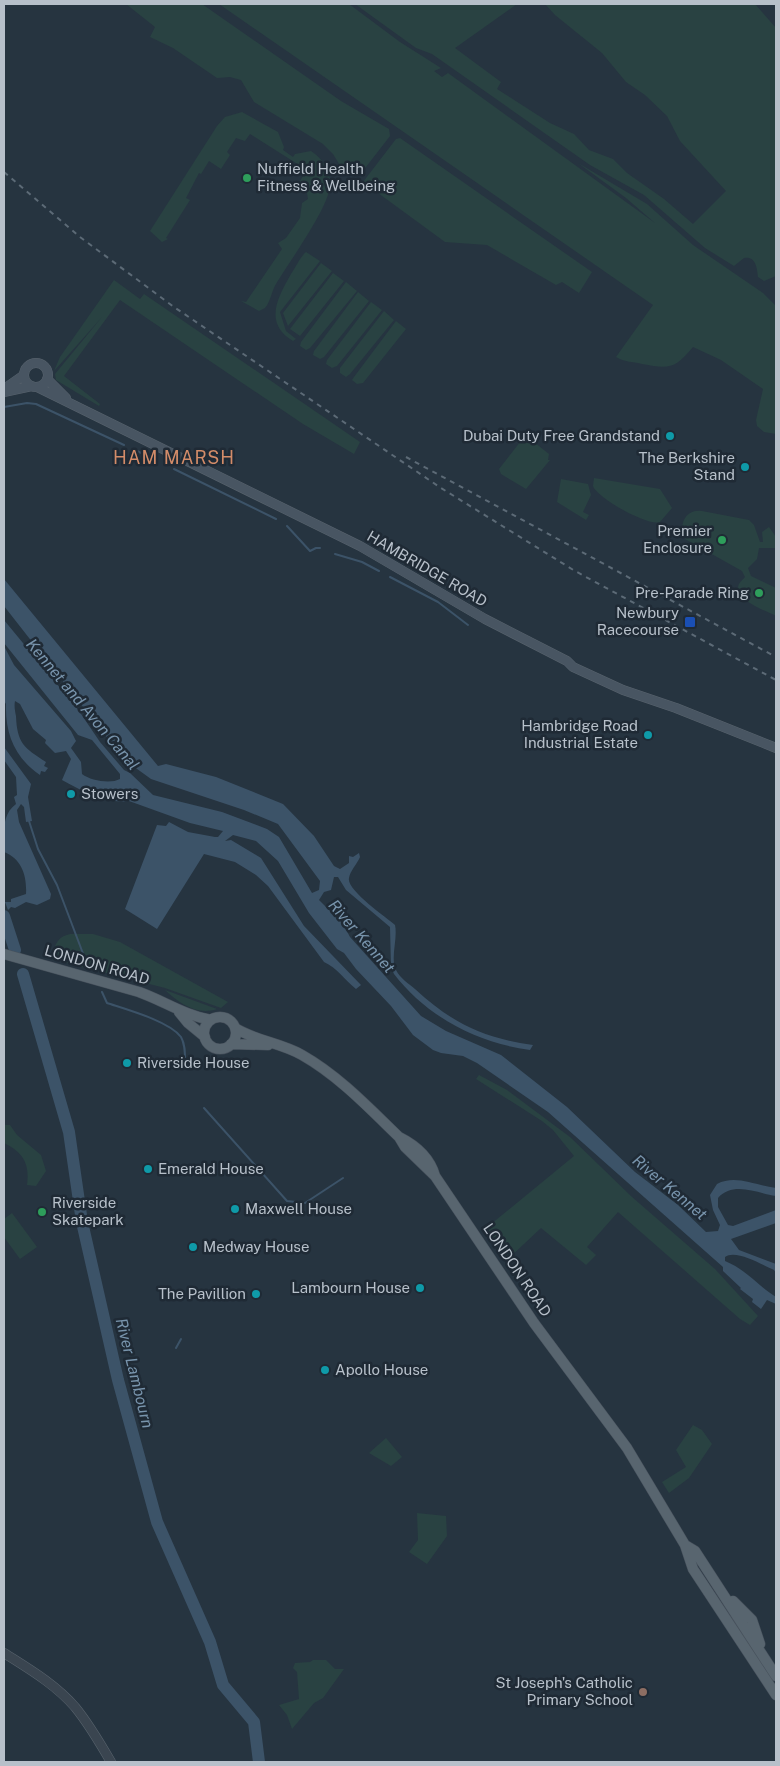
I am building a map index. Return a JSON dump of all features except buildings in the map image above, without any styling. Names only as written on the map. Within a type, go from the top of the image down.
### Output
[{"type":"main road","points":[[38,364],[47,371],[46,379],[35,386],[4,391],[24,375],[29,365],[38,364]]},
{"type":"main road","points":[[24,375],[35,386]]},
{"type":"main road","name":"HAMBRIDGE ROAD","points":[[46,379],[68,400]]},
{"type":"main road","name":"HAMBRIDGE ROAD","points":[[35,386],[57,398],[68,400],[360,546],[485,619],[567,661],[573,668],[623,690],[676,708],[776,748]]},
{"type":"main road","name":"LONDON ROAD","points":[[4,954],[139,992],[160,1000],[179,1012],[211,1020]]},
{"type":"main road","name":"LONDON ROAD","points":[[179,1012],[188,1023],[205,1037]]},
{"type":"main road","points":[[225,1018],[235,1028],[235,1036],[231,1044],[218,1048],[210,1045],[205,1037],[206,1027],[211,1020],[225,1018]]},
{"type":"main road","name":"LONDON ROAD","points":[[235,1028],[252,1037],[297,1052],[326,1071],[400,1137],[404,1147],[435,1176],[534,1323],[627,1448],[685,1545]]},
{"type":"main road","name":"LONDON ROAD","points":[[231,1044],[275,1045]]},
{"type":"main road","points":[[685,1545],[695,1551],[774,1672]]},
{"type":"main road","points":[[685,1545],[693,1569],[776,1695]]},
{"type":"street","points":[[4,1653],[50,1684],[68,1699],[82,1716],[111,1762]]},
{"type":"green space","points":[[126,4],[202,4],[341,101],[389,129],[390,136],[359,176],[344,172],[333,154],[323,144],[254,102],[241,80],[230,77],[217,78],[173,48],[150,37],[155,27]]},
{"type":"green space","points":[[219,4],[349,4],[400,42],[441,68],[434,71],[442,77],[448,73],[655,223],[626,198],[578,163],[647,204],[693,245],[763,293],[776,306],[776,434],[764,432],[757,426],[756,420],[763,389],[721,360],[693,347],[681,360],[665,367],[629,362],[616,357],[653,305]]},
{"type":"green space","points":[[355,4],[517,4],[455,48],[501,82],[497,89],[550,123],[574,134],[589,150],[613,159],[627,173],[664,199],[693,224],[726,191],[680,141],[667,116],[645,95],[626,82],[602,53],[555,15],[545,4],[755,4],[776,28],[776,276],[764,281],[758,277],[755,263],[751,259],[744,258],[734,266],[705,248],[644,195],[590,165],[432,54],[416,48]]},
{"type":"green space","points":[[242,112],[278,132],[284,147],[283,150],[293,157],[295,154],[311,151],[315,154],[323,162],[330,181],[328,196],[323,208],[276,284],[267,306],[259,311],[241,301],[246,302],[282,249],[278,243],[286,238],[300,218],[302,203],[308,199],[307,193],[301,193],[296,188],[303,176],[296,171],[299,165],[250,134],[245,141],[236,138],[227,152],[230,155],[221,169],[209,161],[201,174],[199,173],[186,198],[190,200],[166,238],[168,239],[162,242],[150,231],[217,126],[225,117]]},
{"type":"green space","points":[[400,138],[592,272],[579,293],[562,282],[556,285],[487,245],[445,242],[363,182],[396,139]]},
{"type":"green space","points":[[306,252],[320,261],[280,312],[286,331],[296,339],[293,341],[278,326],[276,309],[286,283]]},
{"type":"green space","points":[[321,263],[332,271],[288,326],[283,313]]},
{"type":"green space","points":[[333,273],[344,281],[300,336],[290,329]]},
{"type":"green space","points":[[114,280],[140,299],[144,294],[360,442],[354,454],[303,424],[120,300],[64,376],[100,404],[99,406],[56,380],[55,374],[102,317],[54,371],[60,357]]},
{"type":"green space","points":[[346,282],[357,291],[310,348],[306,350],[300,346],[301,342]]},
{"type":"green space","points":[[358,292],[369,301],[324,357],[320,359],[313,355],[314,351]]},
{"type":"green space","points":[[371,302],[382,310],[337,366],[332,368],[326,364],[327,360]]},
{"type":"green space","points":[[384,311],[394,320],[346,377],[340,373],[340,368]]},
{"type":"green space","points":[[396,321],[406,329],[363,383],[357,384],[352,380]]},
{"type":"green space","points":[[524,437],[530,439],[549,454],[548,460],[550,460],[526,489],[501,474],[499,469]]},
{"type":"green space","points":[[594,478],[660,489],[672,508],[660,522],[645,520],[613,504],[604,497],[593,486]]},
{"type":"green space","points":[[561,479],[588,484],[591,495],[583,512],[589,515],[586,520],[557,502]]},
{"type":"green space","name":"Premier Enclosure","points":[[702,511],[749,520],[754,525],[760,542],[763,542],[762,532],[769,527],[776,537],[776,548],[759,548],[757,559],[748,568],[751,576],[776,588],[776,616],[754,606],[743,598],[738,589],[740,582],[745,577],[742,571],[685,539],[682,528],[684,519],[691,513]]},
{"type":"green space","points":[[93,934],[120,942],[228,1002],[221,1008],[165,988],[51,959],[59,940],[65,935]]},
{"type":"green space","points":[[165,990],[217,1009],[202,1011],[189,1007],[182,1004]]},
{"type":"green space","points":[[479,1075],[507,1090],[570,1137],[632,1197],[715,1269],[758,1316],[750,1325],[740,1319],[618,1212],[587,1247],[596,1255],[586,1265],[541,1228],[507,1260],[485,1229],[574,1156],[553,1130],[476,1079]]},
{"type":"green space","points":[[4,1125],[10,1125],[17,1135],[41,1155],[46,1171],[36,1186],[27,1185],[28,1178],[24,1160],[16,1150],[4,1143]]},
{"type":"green space","points":[[12,1213],[37,1247],[20,1259],[4,1237],[4,1219]]},
{"type":"green space","points":[[693,1425],[702,1430],[712,1444],[689,1478],[669,1493],[662,1482],[686,1467],[676,1450]]},
{"type":"green space","points":[[386,1438],[402,1457],[391,1466],[369,1453]]},
{"type":"green space","points":[[417,1513],[446,1516],[447,1536],[427,1564],[409,1552],[418,1540]]},
{"type":"green space","points":[[326,1660],[335,1669],[344,1669],[323,1698],[314,1703],[292,1729],[287,1715],[279,1705],[299,1699],[297,1672],[293,1668],[295,1663]]},
{"type":"water","name":"Kennet and Avon Canal","points":[[4,579],[158,766],[166,764],[216,777],[283,804],[314,836],[334,866],[340,869],[349,863],[349,856],[353,857],[359,853],[360,857],[349,878],[350,883],[360,896],[395,925],[394,965],[400,976],[455,1020],[483,1033],[533,1045],[530,1050],[491,1041],[455,1026],[422,1003],[394,974],[391,967],[390,927],[346,890],[338,877],[334,877],[331,890],[324,892],[319,900],[343,924],[350,937],[421,1016],[446,1031],[501,1055],[567,1107],[635,1172],[678,1205],[706,1232],[718,1231],[720,1225],[713,1210],[710,1195],[717,1184],[724,1181],[739,1180],[776,1188],[776,1196],[746,1190],[731,1190],[718,1198],[718,1207],[728,1225],[733,1226],[776,1210],[776,1223],[731,1239],[739,1250],[776,1264],[776,1273],[774,1270],[742,1256],[730,1255],[725,1257],[725,1261],[746,1273],[776,1297],[776,1304],[767,1300],[761,1309],[752,1302],[753,1299],[740,1289],[723,1271],[723,1267],[548,1112],[477,1063],[463,1056],[433,1050],[413,1035],[391,1006],[356,969],[344,953],[337,949],[309,913],[278,861],[256,841],[233,835],[225,841],[231,840],[261,858],[304,926],[361,985],[356,989],[329,964],[324,962],[268,886],[256,875],[235,862],[204,854],[157,929],[125,909],[157,825],[166,826],[169,822],[188,832],[215,837],[218,837],[223,831],[190,823],[129,801],[103,799],[62,780],[71,759],[66,751],[55,753],[45,743],[46,740],[33,729],[20,704],[15,701],[20,739],[32,753],[46,762],[44,766],[48,768],[45,772],[41,771],[40,775],[31,768],[18,753],[7,725],[6,704],[4,701],[4,646],[14,665],[71,731],[76,741],[71,748],[81,762],[82,774],[101,781],[116,781],[120,779],[120,774],[92,740],[78,735],[4,643],[4,620],[79,711],[100,742],[124,770],[130,773],[153,795],[222,812],[267,829],[279,837],[312,893],[319,890],[320,881],[278,824],[244,810],[151,779],[133,766],[116,749],[4,606]]},
{"type":"water","points":[[4,747],[31,784],[28,797],[32,821],[26,822],[24,807],[21,804],[17,810],[19,822],[51,894],[50,899],[37,905],[26,902],[15,908],[11,907],[8,910],[5,902],[11,902],[11,899],[26,894],[26,881],[19,864],[4,852],[6,819],[11,808],[16,804],[14,797],[17,795],[16,777],[4,760]]},
{"type":"waterway","points":[[4,407],[27,403],[36,404],[124,445]]},
{"type":"waterway","points":[[137,451],[150,457]]},
{"type":"waterway","points":[[174,469],[276,519]]},
{"type":"waterway","points":[[287,526],[310,551],[320,548]]},
{"type":"waterway","points":[[335,554],[362,562],[379,571]]},
{"type":"waterway","points":[[390,577],[438,602],[468,625]]},
{"type":"waterway","points":[[29,821],[38,849],[57,885],[87,964]]},
{"type":"waterway","name":"River Lambourn","points":[[4,916],[15,950]]},
{"type":"waterway","name":"River Lambourn","points":[[23,974],[69,1132],[82,1222],[118,1380],[157,1522],[210,1642],[223,1685],[254,1722],[259,1762]]},
{"type":"waterway","points":[[102,992],[107,1003],[157,1021],[175,1031],[181,1037],[184,1045],[185,1060],[176,1069]]},
{"type":"waterway","points":[[204,1108],[287,1201],[305,1203],[343,1178]]},
{"type":"waterway","points":[[176,1348],[181,1339]]},
{"type":"railway","points":[[4,172],[80,237],[174,307],[441,488],[575,571],[776,680]]},
{"type":"railway","points":[[406,457],[776,657]]},
{"type":"place","name":"Nuffield Health Fitness & Wellbeing","points":[[247,178]]},
{"type":"place","name":"Dubai Duty Free Grandstand","points":[[670,436]]},
{"type":"place","name":"The Berkshire Stand","points":[[745,467]]},
{"type":"place","name":"Premier Enclosure","points":[[722,540]]},
{"type":"place","name":"Pre-Parade Ring","points":[[759,593]]},
{"type":"place","name":"Newbury Racecourse","points":[[690,622]]},
{"type":"place","name":"Hambridge Road Industrial Estate","points":[[648,735]]},
{"type":"place","name":"Stowers","points":[[71,794]]},
{"type":"place","name":"Riverside House","points":[[127,1063]]},
{"type":"place","name":"Emerald House","points":[[148,1169]]},
{"type":"place","name":"Maxwell House","points":[[235,1209]]},
{"type":"place","name":"Riverside Skatepark","points":[[42,1212]]},
{"type":"place","name":"Medway House","points":[[193,1247]]},
{"type":"place","name":"Lambourn House","points":[[420,1288]]},
{"type":"place","name":"The Pavillion","points":[[256,1294]]},
{"type":"place","name":"Apollo House","points":[[325,1370]]},
{"type":"place","name":"St Joseph's Catholic Primary School","points":[[643,1692]]},
{"type":"district","name":"HAM MARSH","points":[[174,458]]},
{"type":"water label","name":"River Kennet","points":[[362,936]]},
{"type":"water label","name":"River Kennet","points":[[670,1187]]}]
